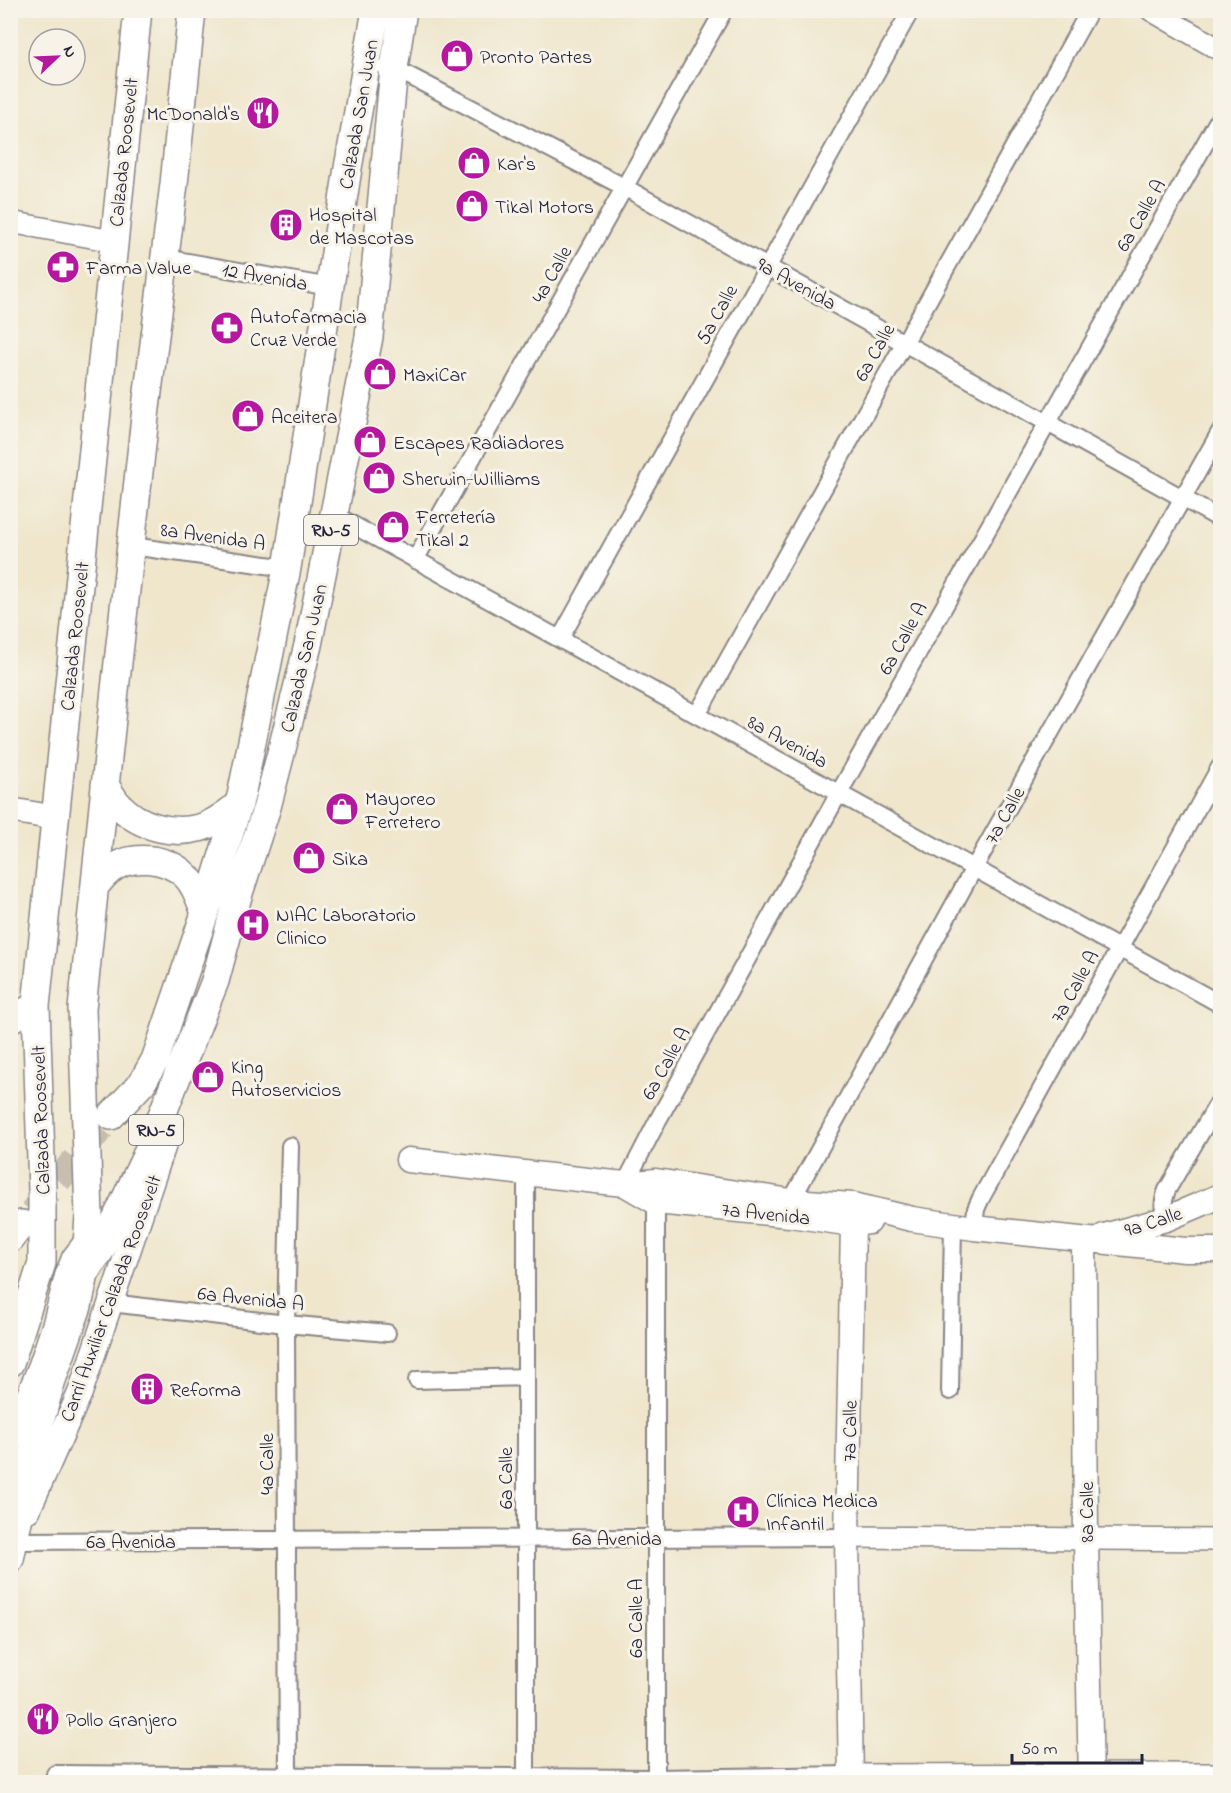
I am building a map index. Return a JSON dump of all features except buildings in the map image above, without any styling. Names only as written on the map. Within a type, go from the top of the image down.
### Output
[{"type":"main road","name":"Calzada Roosevelt","points":[[10,1364],[42,1263],[36,1006],[138,10]]},
{"type":"main road","name":"Calzada Roosevelt","points":[[12,1550],[36,1436],[51,1383],[78,1306],[85,1274],[89,1216],[82,1009],[146,408],[174,184],[192,10]]},
{"type":"main road","name":"Calzada San Juan","points":[[111,1116],[142,1083],[155,1060],[239,804],[287,568],[375,10]]},
{"type":"main road","name":"Calzada San Juan","points":[[85,1274],[102,1248],[145,1158],[215,981],[238,896],[270,796],[308,645],[369,337],[394,68],[403,10]]},
{"type":"main road","points":[[105,785],[117,804],[134,818],[155,828],[177,831],[200,828],[220,818],[239,804]]},
{"type":"main road","points":[[10,810],[56,818]]},
{"type":"main road","points":[[96,885],[110,870],[129,861],[149,859],[169,864],[186,876],[198,893],[205,913]]},
{"type":"main road","name":"Carril Auxiliar Calzada Roosevelt","points":[[12,1550],[80,1393],[169,1131],[215,981]]},
{"type":"main road","points":[[10,1019],[36,1006]]},
{"type":"main road","name":"7a Avenida","points":[[408,1160],[626,1184],[656,1181],[791,1201],[853,1205],[912,1220],[964,1227],[1185,1250]]},
{"type":"main road","name":"7a Avenida","points":[[626,1184],[656,1202],[790,1215],[853,1224],[912,1220]]},
{"type":"main road","name":"9a Calle","points":[[1084,1241],[1166,1219],[1221,1196]]},
{"type":"main road","points":[[853,1224],[880,1212]]},
{"type":"main road","points":[[1166,1219],[1174,1238],[1185,1250]]},
{"type":"main road","name":"7a Calle","points":[[851,1779],[847,1537],[853,1224]]},
{"type":"main road","name":"Calzada Roosevelt","points":[[11,1440],[41,1365],[67,1276],[74,1258],[87,1241]]},
{"type":"main road","name":"8a Calle","points":[[1084,1241],[1086,1540],[1091,1779]]},
{"type":"main road","name":"9a Calle","points":[[1185,1250],[1221,1250]]},
{"type":"main road","name":"Calzada Roosevelt","points":[[11,1440],[28,1363],[53,1280],[42,1263]]},
{"type":"street","name":"4a Calle","points":[[416,560],[724,10]]},
{"type":"street","name":"5a Calle","points":[[560,639],[911,10]]},
{"type":"street","name":"6a Calle","points":[[697,715],[1090,10]]},
{"type":"street","points":[[1151,10],[1221,50]]},
{"type":"street","name":"9a Avenida","points":[[366,67],[394,68],[624,187],[1221,519]]},
{"type":"street","name":"6a Calle A","points":[[626,1184],[663,1109],[839,793],[1221,117]]},
{"type":"street","points":[[10,222],[113,241]]},
{"type":"street","name":"12 Avenida","points":[[165,258],[330,287]]},
{"type":"street","name":"7a Calle","points":[[791,1201],[974,868],[1221,432]]},
{"type":"street","name":"8a Avenida","points":[[335,515],[1221,1004]]},
{"type":"street","name":"8a Avenida A","points":[[132,546],[287,568]]},
{"type":"street","name":"7a Calle A","points":[[950,1391],[964,1227],[1221,767]]},
{"type":"street","points":[[1166,1219],[1162,1210],[1167,1190],[1221,1101]]},
{"type":"street","name":"4a Calle","points":[[288,1779],[286,1324],[290,1146]]},
{"type":"street","name":"6a Calle","points":[[526,1174],[526,1779]]},
{"type":"street","name":"6a Calle A","points":[[656,1202],[656,1780]]},
{"type":"street","name":"6a Avenida A","points":[[111,1303],[286,1324],[387,1333]]},
{"type":"street","points":[[417,1380],[526,1377]]},
{"type":"street","name":"6a Avenida","points":[[12,1550],[287,1540],[847,1537],[1221,1540]]},
{"type":"street","points":[[55,1774],[288,1779],[656,1780],[1091,1779],[1221,1774]]},
{"type":"tunnel","points":[[32,1212],[111,1116]]},
{"type":"place","name":"Pronto Partes","points":[[457,56]]},
{"type":"place","name":"McDonald's","points":[[263,113]]},
{"type":"place","name":"Kar's","points":[[474,163]]},
{"type":"place","name":"Tikal Motors","points":[[472,206]]},
{"type":"place","name":"Hospital de Mascotas","points":[[286,225]]},
{"type":"place","name":"Farma Value","points":[[63,267]]},
{"type":"place","name":"Autofarmacia Cruz Verde","points":[[227,328]]},
{"type":"place","name":"MaxiCar","points":[[380,374]]},
{"type":"place","name":"Aceitera","points":[[248,416]]},
{"type":"place","name":"Escapes Radiadores","points":[[370,442]]},
{"type":"place","name":"Sherwin-Williams","points":[[379,478]]},
{"type":"place","name":"Ferretería Tikal 2","points":[[393,527]]},
{"type":"place","name":"Mayoreo Ferretero","points":[[342,809]]},
{"type":"place","name":"Sika","points":[[309,858]]},
{"type":"place","name":"NIAC Laboratorio Clinico","points":[[253,925]]},
{"type":"place","name":"King Autoservicios","points":[[208,1077]]},
{"type":"place","name":"Reforma","points":[[147,1389]]},
{"type":"place","name":"Clínica Medica Infantil","points":[[743,1512]]},
{"type":"place","name":"Pollo Granjero","points":[[43,1719]]}]
